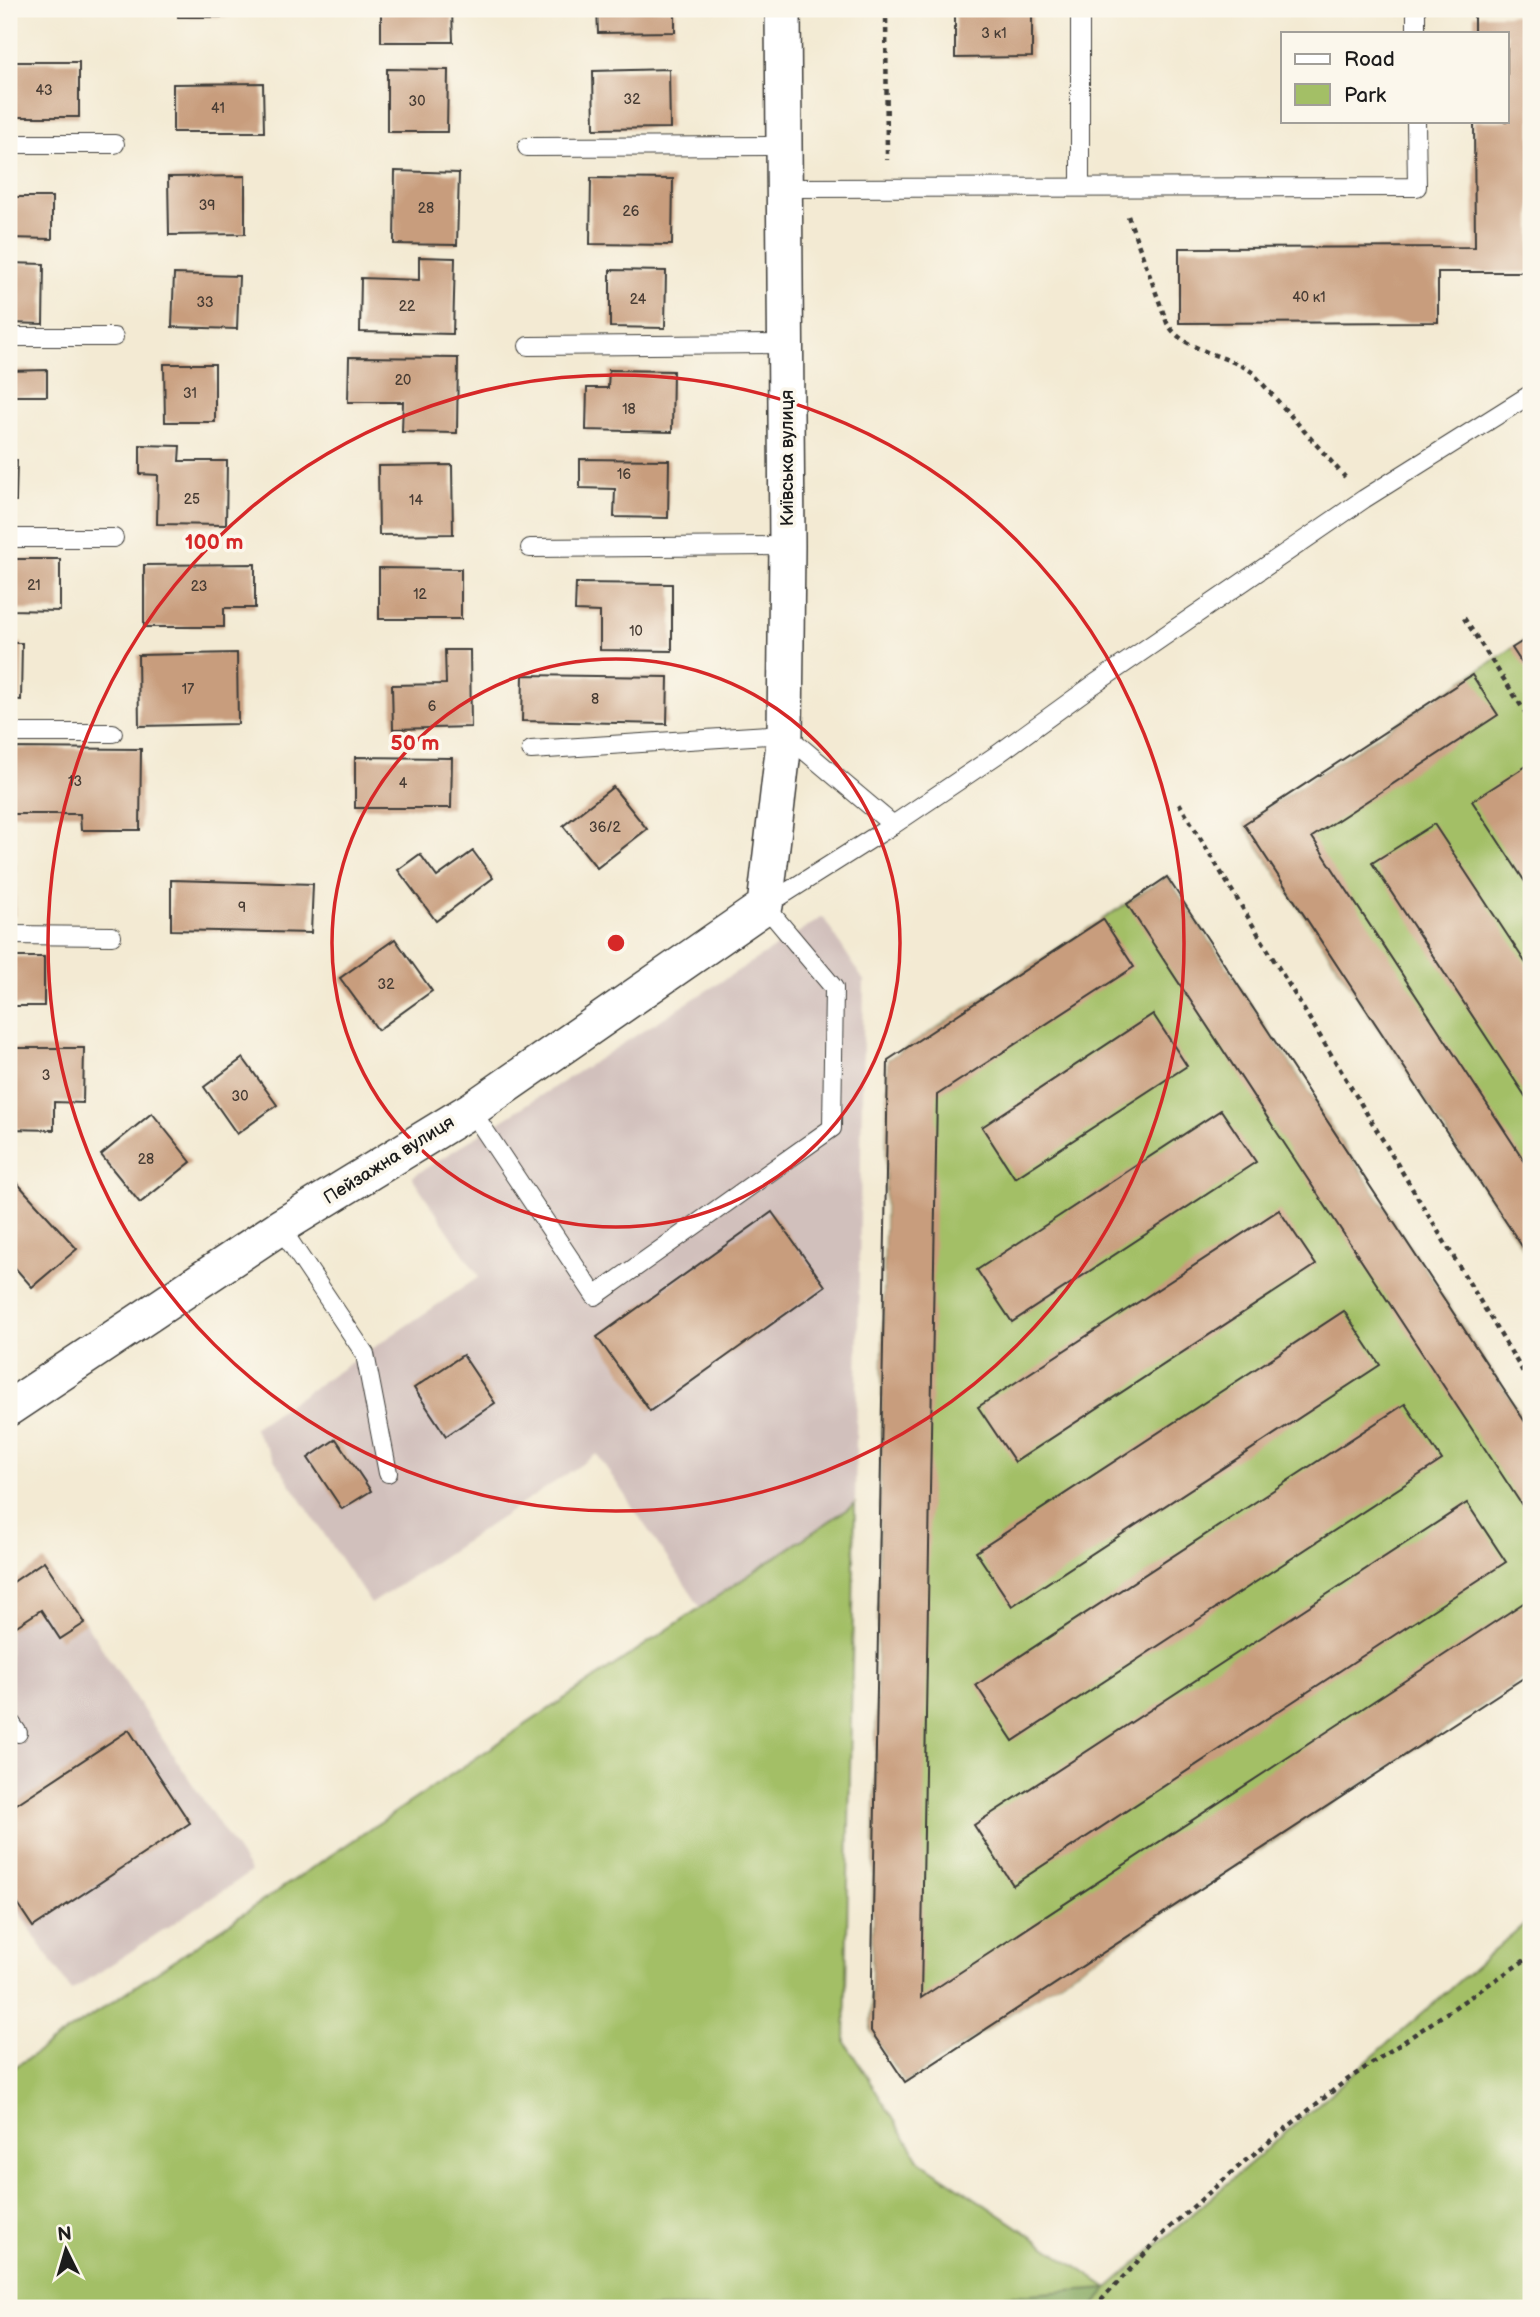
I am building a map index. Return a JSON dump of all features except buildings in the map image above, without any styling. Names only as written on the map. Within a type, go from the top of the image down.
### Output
[{"type":"street","name":"Київська вулиця","points":[[765,906],[785,734],[787,344],[783,9]]},
{"type":"street","name":"Пейзажна вулиця","points":[[9,1408],[280,1227],[471,1110],[765,906]]},
{"type":"lane","points":[[1080,9],[1080,187]]},
{"type":"lane","points":[[1416,9],[1416,32]]},
{"type":"lane","points":[[785,188],[1417,187],[1416,122]]},
{"type":"lane","points":[[9,144],[115,144]]},
{"type":"lane","points":[[527,147],[785,146]]},
{"type":"lane","points":[[9,337],[114,337]]},
{"type":"lane","points":[[528,346],[787,344]]},
{"type":"lane","points":[[471,1110],[595,1296],[832,1128],[834,988],[765,906],[893,825],[1364,499],[1531,394]]},
{"type":"lane","points":[[9,538],[114,538]]},
{"type":"lane","points":[[530,548],[787,546]]},
{"type":"lane","points":[[9,733],[113,733]]},
{"type":"lane","points":[[531,750],[785,734],[893,825]]},
{"type":"lane","points":[[9,935],[112,936]]},
{"type":"lane","points":[[280,1227],[365,1354],[388,1473]]},
{"type":"path","points":[[887,9],[887,188]]},
{"type":"path","points":[[1118,187],[1173,334],[1252,372],[1364,499]]},
{"type":"path","points":[[1464,618],[1531,721]]},
{"type":"path","points":[[1179,803],[1531,1385]]},
{"type":"path","points":[[1094,2308],[1169,2228],[1245,2161],[1345,2082],[1531,1956]]},
{"type":"shaded area","points":[[823,917],[864,981],[855,1504],[700,1607],[597,1454],[371,1604],[253,1428],[479,1277],[412,1177]]},
{"type":"shaded area","points":[[44,1561],[251,1872],[71,1991],[9,1897],[9,1585]]},
{"type":"green space","points":[[1531,636],[1531,1260],[1244,824]]},
{"type":"green space","points":[[1167,877],[1531,1431],[1531,1673],[905,2082],[871,2031],[888,1060]]},
{"type":"green space","points":[[855,1504],[845,2042],[920,2161],[1108,2288],[1531,1918],[1531,2308],[9,2308],[9,2071]]},
{"type":"green space","points":[[1107,2288],[1094,2308],[898,2308],[901,2304]]}]
